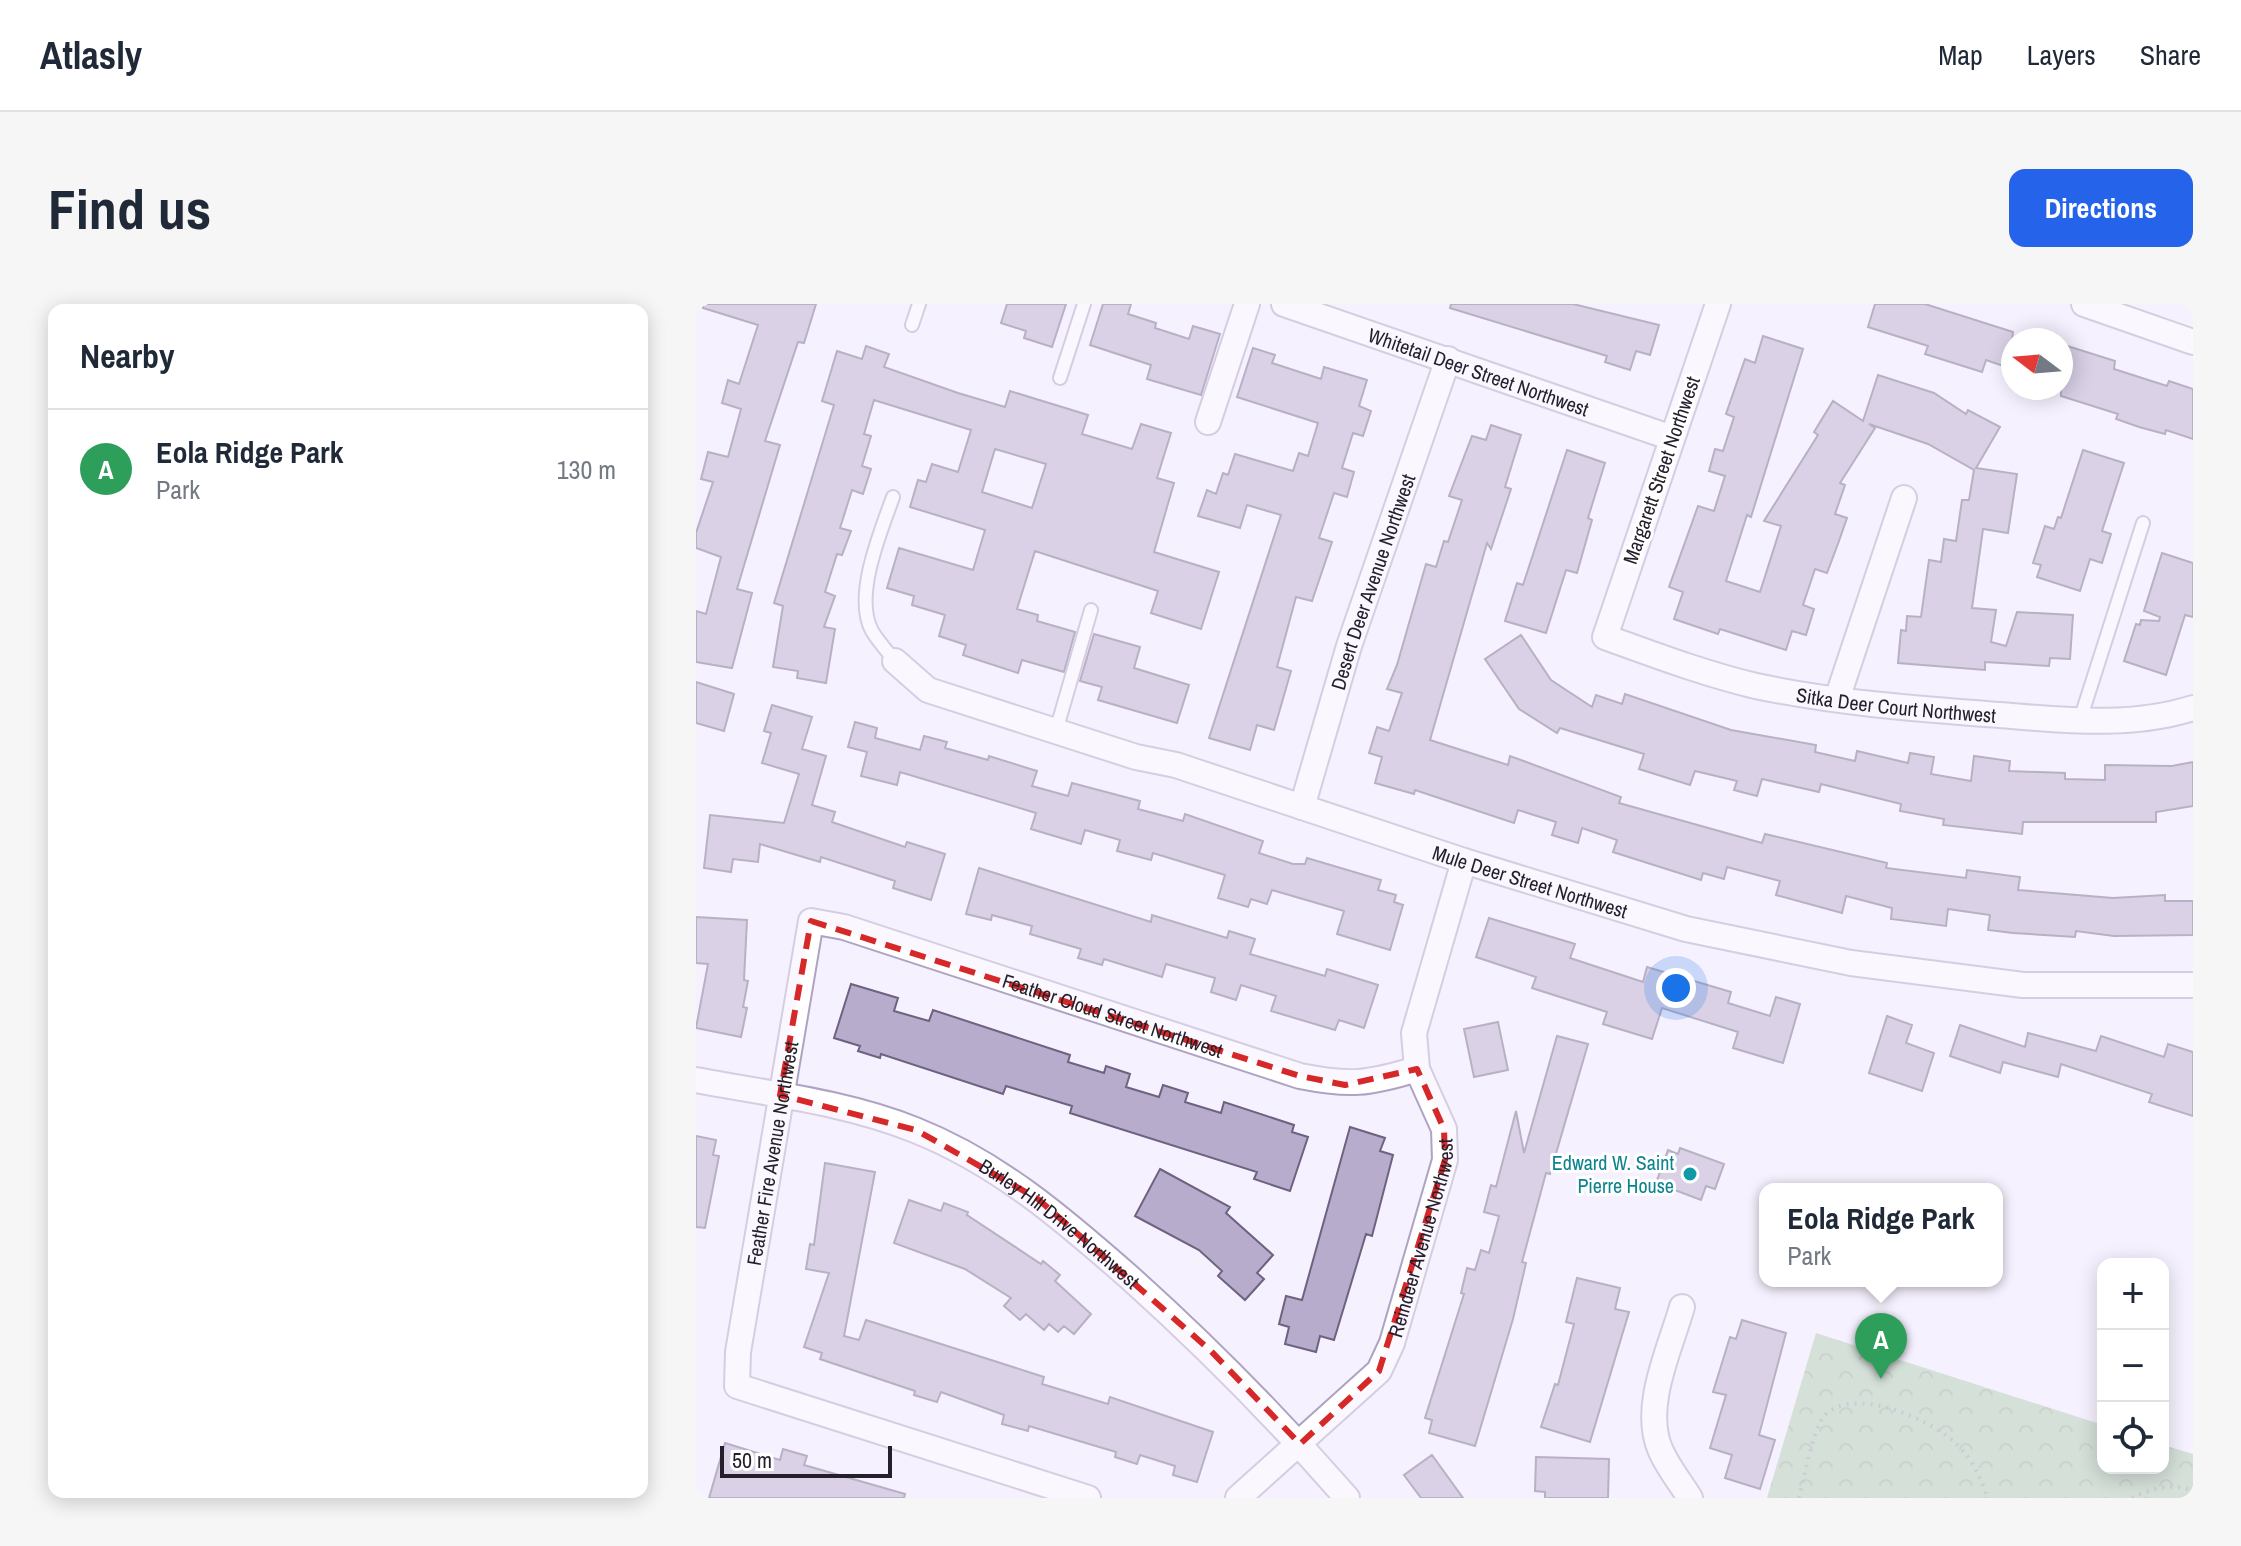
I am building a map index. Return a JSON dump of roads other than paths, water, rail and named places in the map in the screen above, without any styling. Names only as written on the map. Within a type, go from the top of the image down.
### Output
[{"type":"street","points":[[1208,422],[1247,304]]},
{"type":"street","name":"Whitetail Deer Street Northwest","points":[[1284,304],[1672,438]]},
{"type":"street","name":"Margarett Street Northwest","points":[[1605,637],[1718,304]]},
{"type":"street","points":[[2084,304],[2193,342]]},
{"type":"street","name":"Desert Deer Avenue Northwest","points":[[1302,807],[1349,646],[1448,359]]},
{"type":"street","points":[[1837,699],[1904,498]]},
{"type":"street","name":"Sitka Deer Court Northwest","points":[[1605,637],[1728,679],[1837,699],[1911,708],[2116,722],[2169,715],[2193,708]]},
{"type":"street","name":"Mule Deer Street Northwest","points":[[895,661],[928,690],[1136,757],[1176,765],[1464,861],[1686,929],[1851,963],[2023,985],[2193,985]]},
{"type":"street","name":"Reindeer Avenue Northwest","points":[[1238,1498],[1379,1371],[1392,1343],[1445,1160],[1444,1129],[1417,1069],[1416,1022],[1464,861]]},
{"type":"street","name":"Feather Cloud Street Northwest","points":[[811,921],[844,927],[1300,1076],[1345,1085],[1376,1082],[1417,1069]]},
{"type":"street","name":"Feather Fire Avenue Northwest","points":[[811,921],[738,1352],[737,1386],[1088,1498]]},
{"type":"street","name":"Burley Hill Drive Northwest","points":[[696,1080],[832,1104],[916,1130],[991,1167],[1038,1199],[1211,1351],[1347,1498]]},
{"type":"street","points":[[1682,1307],[1656,1401],[1654,1424],[1660,1449],[1690,1498]]},
{"type":"lane","points":[[912,325],[919,304]]},
{"type":"lane","points":[[1060,378],[1084,304]]},
{"type":"lane","points":[[893,497],[870,565],[866,597],[870,628],[895,661]]},
{"type":"lane","points":[[2080,720],[2143,523]]},
{"type":"lane","points":[[1056,731],[1091,610]]},
{"type":"place","name":"Edward W. Saint Pierre House","points":[[1690,1174]]},
{"type":"place","name":"Eola Ridge Park","points":[[1881,1379]]}]
